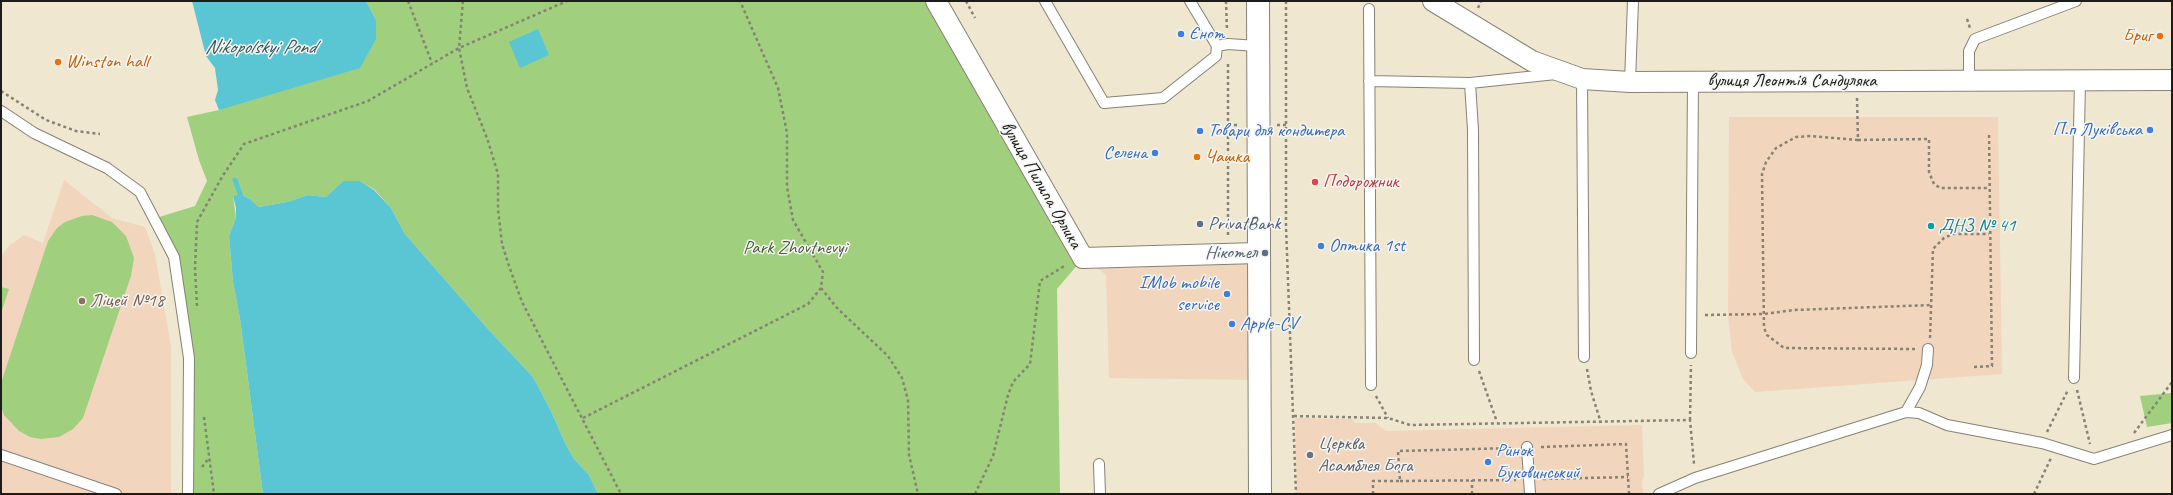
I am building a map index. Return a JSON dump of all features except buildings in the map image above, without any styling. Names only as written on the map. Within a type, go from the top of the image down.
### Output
[{"type":"street","name":"вулиця Пилипа Орлика","points":[[936,1],[1083,258],[1258,253]]},
{"type":"street","points":[[1258,1],[1260,494]]},
{"type":"street","name":"вулиця Леонтія Сандуляка","points":[[1433,1],[1532,61],[1573,76],[1630,82],[2172,80]]},
{"type":"lane","points":[[1045,1],[1104,102],[1163,98],[1216,56],[1217,46],[1190,1]]},
{"type":"lane","points":[[1630,82],[1633,1]]},
{"type":"lane","points":[[1969,81],[1969,51],[1975,39],[2076,1]]},
{"type":"lane","points":[[1369,9],[1368,81],[1371,385]]},
{"type":"lane","points":[[1217,46],[1228,44],[1257,46]]},
{"type":"lane","points":[[1368,81],[1470,83],[1573,76],[1584,357]]},
{"type":"lane","points":[[2074,378],[2080,80]]},
{"type":"lane","points":[[1691,353],[1693,81]]},
{"type":"lane","points":[[1470,83],[1473,130],[1474,360]]},
{"type":"lane","points":[[1,112],[34,133],[107,168],[140,192],[174,257],[189,358],[188,494]]},
{"type":"lane","points":[[1906,412],[1920,387],[1927,365],[1928,349]]},
{"type":"lane","points":[[1659,494],[1695,478],[1906,412],[1919,413],[1947,425],[2042,442],[2094,459],[2172,435]]},
{"type":"lane","points":[[1527,448],[1530,494]]},
{"type":"lane","points":[[1,455],[116,494]]},
{"type":"lane","points":[[1099,464],[1100,494]]},
{"type":"path","points":[[408,1],[432,63]]},
{"type":"path","points":[[463,1],[459,48],[468,88],[498,174],[498,209],[502,244],[509,266],[522,302],[621,494]]},
{"type":"path","points":[[197,307],[195,268],[197,222],[222,177],[244,144],[368,101],[459,48],[567,1]]},
{"type":"path","points":[[583,418],[808,304],[821,288],[823,272],[794,220],[786,187],[787,133],[778,88],[740,1]]},
{"type":"path","points":[[966,1],[976,18]]},
{"type":"path","points":[[1286,1],[1286,226],[1296,494]]},
{"type":"path","points":[[1856,82],[1858,140]]},
{"type":"path","points":[[1,91],[46,120],[76,131],[100,134]]},
{"type":"path","points":[[1974,367],[1992,366],[1989,234],[1989,132]]},
{"type":"path","points":[[1989,188],[1940,188],[1934,184],[1929,172],[1929,139],[1858,140],[1811,136],[1796,137],[1776,148],[1766,162],[1762,174],[1764,328],[1766,335],[1784,348],[1928,349],[1931,332],[1933,249],[1937,243],[1954,234],[1989,234]]},
{"type":"path","points":[[975,494],[993,456],[1013,382],[1030,364],[1040,280],[1067,264]]},
{"type":"path","points":[[821,288],[837,308],[888,356],[902,378],[908,400],[909,455],[918,494]]},
{"type":"path","points":[[1692,314],[1764,314],[1794,310],[1932,305]]},
{"type":"path","points":[[1691,353],[1690,420],[1695,478]]},
{"type":"path","points":[[1584,357],[1591,391],[1601,423]]},
{"type":"path","points":[[1474,360],[1498,422]]},
{"type":"path","points":[[2042,442],[2074,378]]},
{"type":"path","points":[[2074,378],[2094,459]]},
{"type":"path","points":[[2120,451],[2172,382]]},
{"type":"path","points":[[1371,385],[1380,407],[1388,418]]},
{"type":"path","points":[[203,416],[214,494]]},
{"type":"path","points":[[1294,416],[1388,418],[1410,425],[1498,422],[1601,423],[1690,420]]},
{"type":"path","points":[[1373,494],[1373,481],[1400,481],[1398,451],[1626,444],[1629,494]]},
{"type":"path","points":[[2034,494],[2057,447]]},
{"type":"path","points":[[1472,480],[1472,494]]},
{"type":"shaded area","points":[[1729,117],[1998,117],[2002,374],[1755,392],[1743,379],[1732,352],[1728,315]]},
{"type":"shaded area","name":"Ліцей №18","points":[[64,180],[112,218],[145,227],[155,254],[171,347],[171,494],[1,494],[1,256],[10,245],[24,235],[43,243]]},
{"type":"shaded area","points":[[1260,252],[1259,380],[1109,378],[1106,275],[1084,257]]},
{"type":"shaded area","name":"Ринок Буковинський","points":[[1295,418],[1353,419],[1354,423],[1375,423],[1386,431],[1642,425],[1644,476],[1642,481],[1643,494],[1297,494]]},
{"type":"green space","name":"Park Zhovtnevyi","points":[[366,1],[937,1],[1084,257],[1057,289],[1060,494],[598,494],[589,475],[574,459],[566,445],[551,411],[533,377],[488,329],[405,234],[391,208],[375,190],[360,181],[343,181],[326,197],[308,195],[287,202],[259,207],[250,199],[240,194],[233,196],[236,218],[229,236],[233,282],[240,319],[263,494],[189,494],[190,358],[176,256],[156,218],[195,206],[207,181],[199,160],[187,117],[219,110],[376,20]]},
{"type":"green space","points":[[92,215],[112,222],[126,236],[134,258],[131,276],[83,418],[73,429],[59,437],[41,439],[30,437],[19,431],[4,415],[1,406],[1,383],[48,241],[57,228],[65,222],[82,216]]},
{"type":"green space","points":[[1,287],[9,289],[1,313]]},
{"type":"green space","points":[[2172,393],[2172,423],[2147,427],[2140,396]]},
{"type":"water","name":"Nikopolskyi Pond","points":[[192,1],[366,1],[376,20],[376,39],[360,68],[219,110],[215,100],[218,90],[215,68],[206,56]]},
{"type":"water","points":[[538,29],[549,55],[520,68],[509,42]]},
{"type":"water","points":[[343,181],[360,181],[374,190],[391,208],[405,234],[488,329],[533,377],[551,411],[566,445],[574,459],[589,475],[598,494],[263,494],[240,319],[233,282],[229,236],[236,218],[236,208],[233,196],[240,194],[250,199],[259,207],[287,202],[308,195],[326,197]]},
{"type":"waterway","points":[[235,180],[242,199]]},
{"type":"place","name":"Єнот","points":[[1181,34]]},
{"type":"place","name":"Бриг","points":[[2160,36]]},
{"type":"place","name":"Winston hall","points":[[58,62]]},
{"type":"place","name":"П.п Луківська","points":[[2150,130]]},
{"type":"place","name":"Товари для кондитера","points":[[1200,131]]},
{"type":"place","name":"Селена","points":[[1155,153]]},
{"type":"place","name":"Чашка","points":[[1197,157]]},
{"type":"place","name":"Подорожник","points":[[1315,182]]},
{"type":"place","name":"PrivatBank","points":[[1200,224]]},
{"type":"place","name":"ДНЗ № 41","points":[[1931,226]]},
{"type":"place","name":"Оптика 1st","points":[[1321,246]]},
{"type":"place","name":"Нікотел","points":[[1265,253]]},
{"type":"place","name":"IMob mobile service","points":[[1227,294]]},
{"type":"place","name":"Ліцей №18","points":[[82,301]]},
{"type":"place","name":"Apple-CV","points":[[1232,324]]},
{"type":"place","name":"Церква Асамблея Бога","points":[[1310,455]]},
{"type":"place","name":"Ринок Буковинський","points":[[1488,462]]}]
